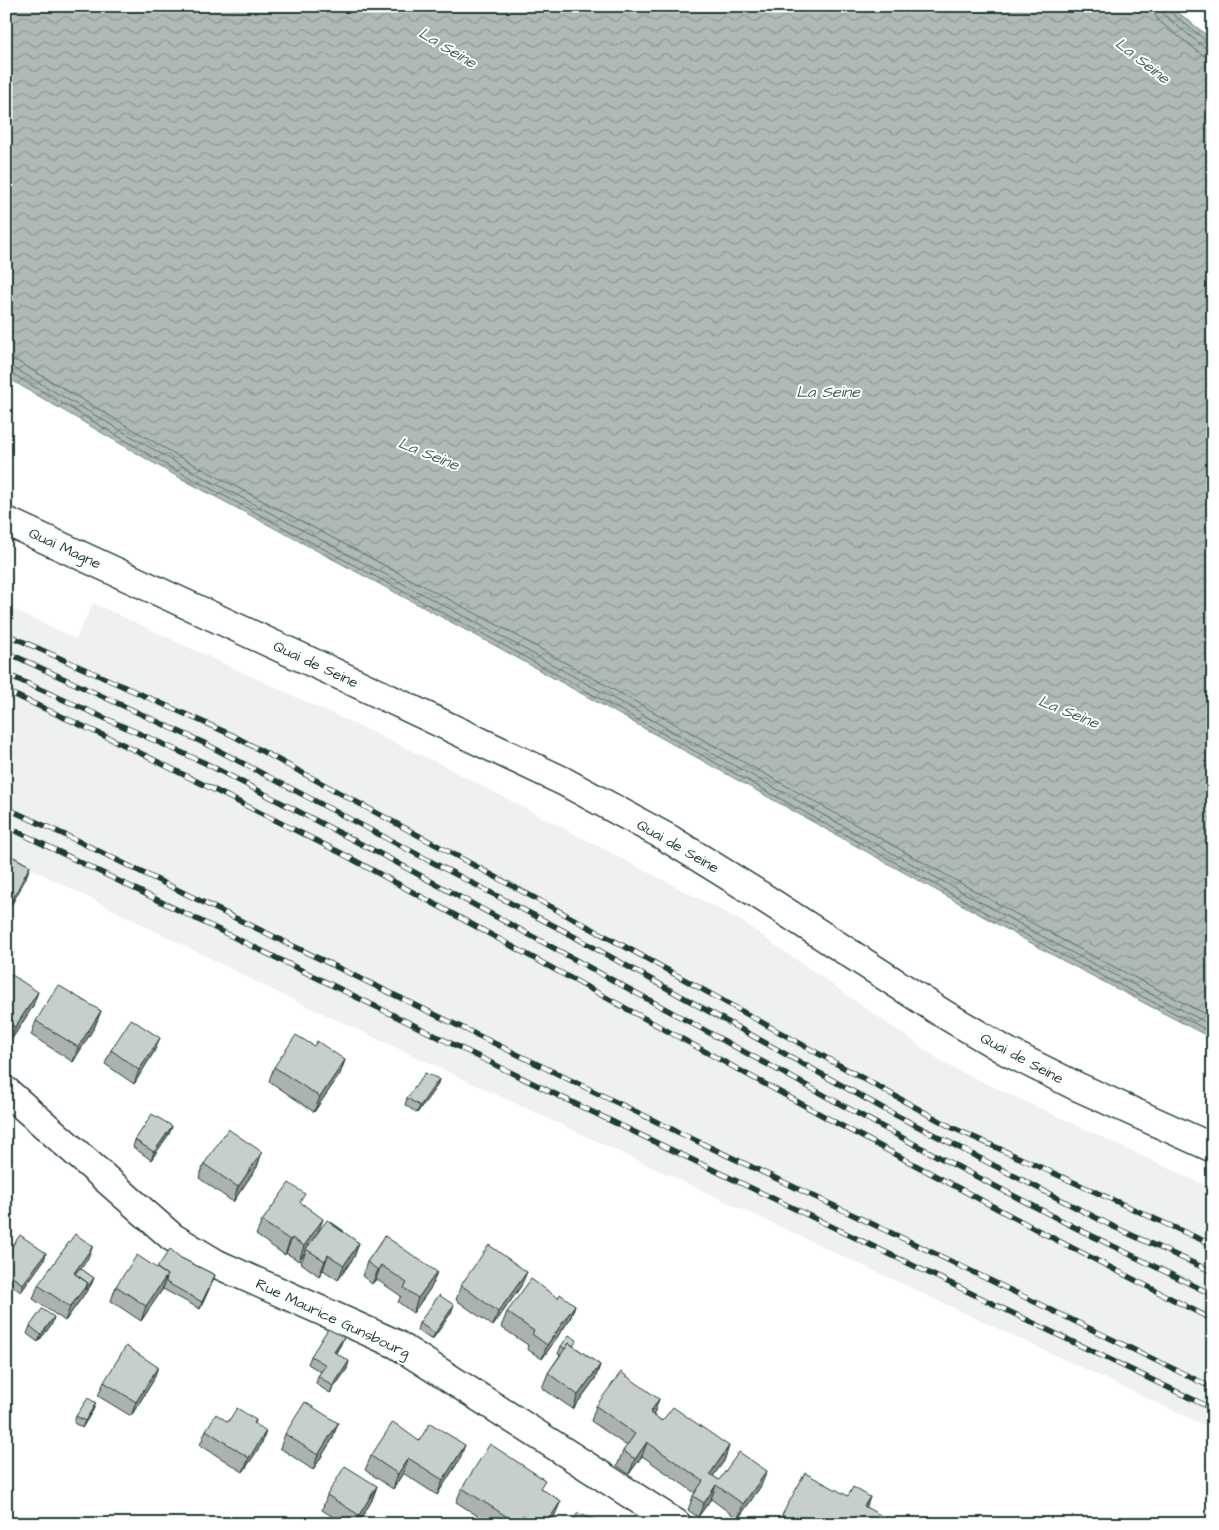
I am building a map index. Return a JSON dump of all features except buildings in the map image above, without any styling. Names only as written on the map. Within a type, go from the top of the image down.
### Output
[{"type":"main road","name":"Quai Magne","points":[[6,521],[124,576]]},
{"type":"main road","name":"Quai de Seine","points":[[124,576],[334,672],[562,781],[666,837],[942,1013],[1008,1052],[1076,1086],[1213,1148]]},
{"type":"main road","name":"Rue Maurice Gunsbourg","points":[[6,1091],[172,1237],[217,1264],[396,1344],[677,1524]]},
{"type":"shaded area","points":[[93,603],[436,762],[738,919],[947,1065],[1213,1189],[1213,1429],[279,993],[6,856],[6,606],[76,639]]},
{"type":"water","name":"La Seine","points":[[6,6],[1170,6],[1213,40],[1213,1039],[1060,959],[494,645],[169,472],[6,377]]},
{"type":"railway","points":[[6,634],[232,735],[633,951],[951,1127],[1213,1245]]},
{"type":"railway","points":[[6,652],[204,743],[564,931],[886,1110],[1114,1227],[1213,1272]]},
{"type":"railway","points":[[6,674],[205,763],[390,859],[910,1142],[1076,1228],[1213,1295]]},
{"type":"railway","points":[[6,691],[122,744],[341,853],[840,1125],[1043,1233],[1213,1320]]},
{"type":"railway","points":[[6,808],[1213,1388]]},
{"type":"railway","points":[[6,826],[559,1096],[1213,1409]]}]
